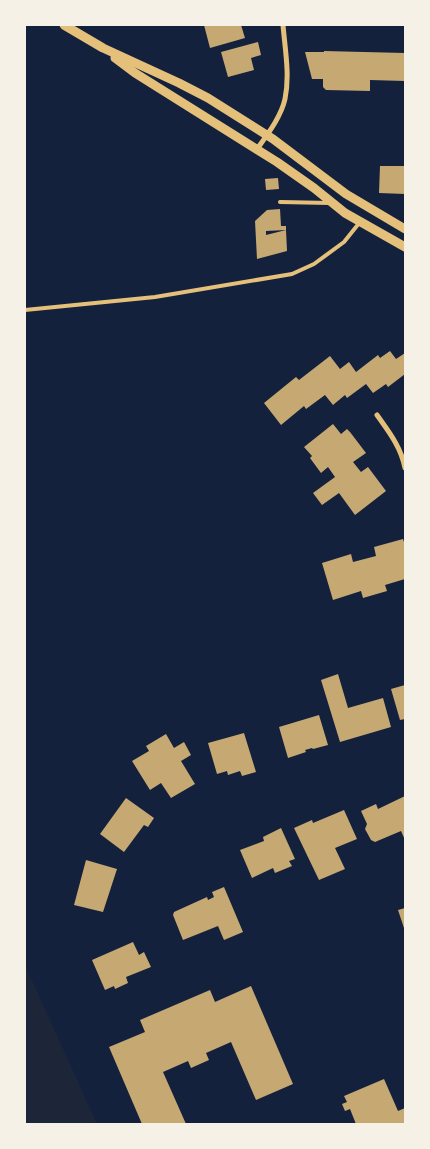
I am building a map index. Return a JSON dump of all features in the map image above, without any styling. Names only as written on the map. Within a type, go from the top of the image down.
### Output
[{"type":"street","points":[[64,25],[103,48],[180,83],[208,98],[267,136],[339,189],[405,229]]},
{"type":"street","points":[[256,149],[267,136],[285,101],[287,83],[283,25]]},
{"type":"street","points":[[103,48],[136,73],[294,174],[360,222],[405,247]]},
{"type":"street","points":[[377,415],[393,437],[404,458],[405,468]]},
{"type":"lane","points":[[280,202],[333,204]]},
{"type":"lane","points":[[25,310],[155,297],[292,274],[314,264],[344,242],[360,222]]},
{"type":"shaded area","points":[[25,965],[97,1124],[25,1124]]},
{"type":"building","points":[[204,25],[241,25],[245,38],[210,48]]},
{"type":"building","points":[[258,42],[261,55],[251,58],[254,70],[228,77],[221,52]]},
{"type":"building","points":[[305,52],[405,53],[405,81],[370,80],[370,91],[326,90],[323,87],[323,79],[312,79]]},
{"type":"building","points":[[380,166],[405,166],[405,194],[379,193]]},
{"type":"building","points":[[278,178],[279,189],[266,190],[265,179]]},
{"type":"building","points":[[280,209],[281,226],[286,226],[287,251],[257,259],[255,221],[267,210]],"holes":[[[286,230],[266,235],[266,231]]]},
{"type":"building","points":[[390,351],[396,359],[405,353],[405,374],[388,387],[386,384],[373,393],[366,384],[347,398],[345,395],[333,405],[325,395],[306,409],[304,406],[281,425],[264,403],[296,377],[299,380],[330,356],[340,369],[349,362],[356,372],[378,355],[380,358]]},
{"type":"building","points":[[333,424],[341,434],[347,429],[350,432],[366,453],[353,462],[361,472],[368,467],[386,491],[355,515],[339,493],[322,505],[313,493],[335,477],[328,467],[321,473],[310,458],[312,456],[304,447]]},
{"type":"building","points":[[403,539],[405,545],[405,579],[385,585],[387,591],[363,598],[361,591],[333,600],[322,563],[351,554],[353,562],[376,556],[374,547]]},
{"type":"building","points":[[338,674],[348,708],[383,698],[391,727],[340,742],[321,680]]},
{"type":"building","points":[[405,685],[405,719],[400,720],[391,689]]},
{"type":"building","points":[[319,715],[328,745],[305,750],[306,752],[288,758],[279,727]]},
{"type":"building","points":[[244,733],[256,772],[242,776],[240,771],[228,775],[227,771],[217,774],[208,743]]},
{"type":"building","points":[[166,734],[174,748],[184,742],[191,755],[181,761],[195,784],[171,798],[161,783],[150,790],[132,761],[149,751],[146,746]]},
{"type":"building","points":[[405,796],[405,840],[401,831],[375,842],[371,840],[365,829],[367,824],[361,811],[376,804],[378,809]]},
{"type":"building","points":[[126,798],[154,818],[148,827],[144,825],[124,852],[100,834]]},
{"type":"building","points":[[344,810],[357,839],[335,848],[345,869],[319,880],[294,828],[312,820],[313,823]]},
{"type":"building","points":[[281,828],[295,859],[289,861],[292,866],[275,873],[273,868],[252,878],[240,850],[264,841],[263,837]]},
{"type":"building","points":[[86,860],[117,869],[103,912],[74,905]]},
{"type":"building","points":[[224,887],[243,932],[224,940],[218,926],[183,940],[173,915],[174,912],[207,897],[208,900],[214,897],[212,892]]},
{"type":"building","points":[[405,908],[405,931],[398,910]]},
{"type":"building","points":[[133,942],[139,955],[144,952],[151,967],[126,977],[128,983],[115,989],[114,986],[105,990],[92,960]]},
{"type":"building","points":[[251,986],[293,1084],[256,1100],[231,1042],[206,1053],[209,1060],[191,1068],[188,1061],[163,1072],[186,1124],[142,1124],[109,1047],[145,1032],[140,1020],[210,990],[215,1002]]},
{"type":"building","points":[[384,1079],[398,1111],[405,1108],[405,1124],[356,1124],[350,1109],[345,1111],[342,1104],[347,1102],[344,1096]]}]
